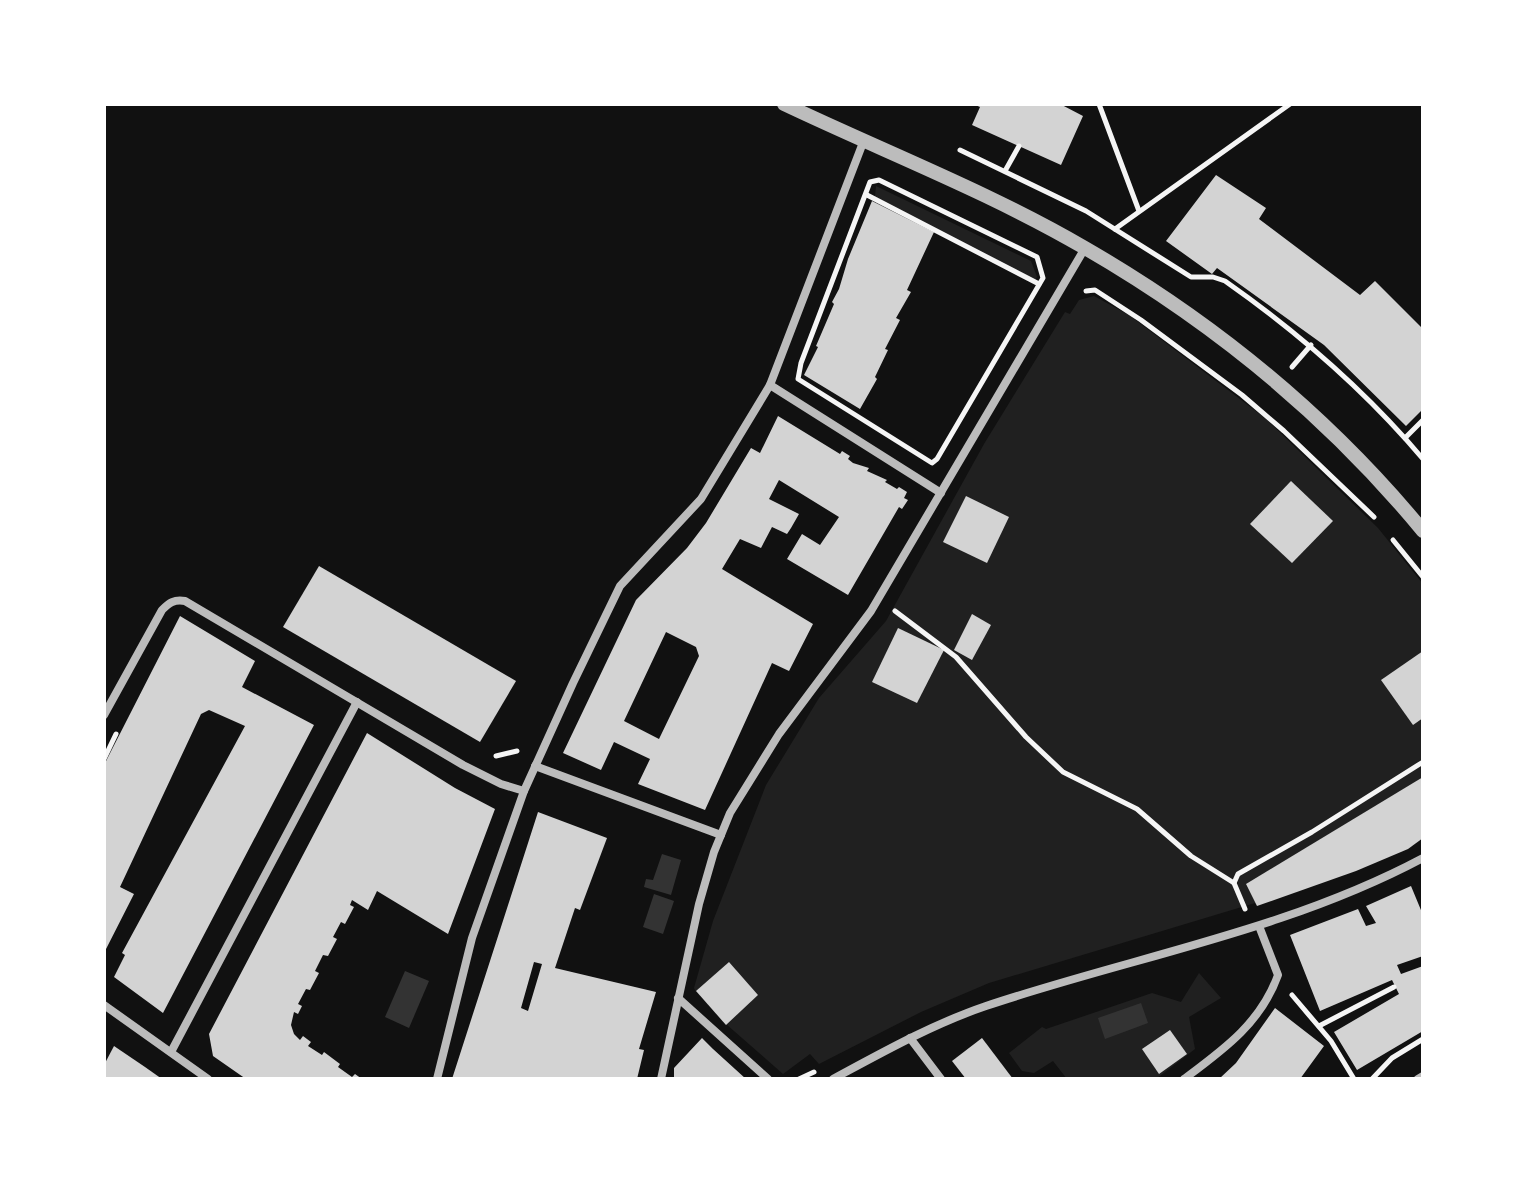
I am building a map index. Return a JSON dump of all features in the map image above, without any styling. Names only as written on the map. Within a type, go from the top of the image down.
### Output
[{"type":"street","points":[[784,104],[954,181],[1085,248],[1148,287],[1279,382],[1356,457],[1423,531]]},
{"type":"street","points":[[437,1079],[472,938],[535,766],[612,599],[633,571],[701,499],[770,385],[864,140]]},
{"type":"street","points":[[661,1079],[699,904],[730,813],[779,734],[878,599],[1085,248]]},
{"type":"street","points":[[770,385],[941,493]]},
{"type":"street","points":[[104,715],[154,622],[168,603],[178,600],[190,603],[463,765],[501,784],[524,791]]},
{"type":"street","points":[[171,1052],[357,702]]},
{"type":"street","points":[[535,766],[721,835]]},
{"type":"street","points":[[833,1079],[910,1038],[984,1007],[1259,926],[1324,903],[1423,858]]},
{"type":"street","points":[[1184,1079],[1241,1034],[1261,1010],[1278,975],[1259,926]]},
{"type":"street","points":[[678,998],[768,1079]]},
{"type":"street","points":[[104,1005],[208,1079]]},
{"type":"street","points":[[910,1038],[941,1079]]},
{"type":"path","points":[[1099,104],[1139,211]]},
{"type":"path","points":[[1085,248],[1290,104]]},
{"type":"path","points":[[1005,171],[1019,146]]},
{"type":"path","points":[[960,150],[1116,228],[1191,277],[1213,277],[1225,281],[1318,351],[1423,458]]},
{"type":"path","points":[[879,180],[1037,257],[1043,278],[932,463],[798,379],[801,363],[866,195],[870,182],[879,180]]},
{"type":"path","points":[[866,195],[1039,284]]},
{"type":"path","points":[[1081,294],[1095,290],[1242,395],[1378,521]]},
{"type":"path","points":[[1405,438],[1423,420]]},
{"type":"path","points":[[1387,532],[1423,577]]},
{"type":"path","points":[[878,599],[956,657],[1026,737],[1063,772],[1137,809],[1191,856],[1234,883],[1246,912]]},
{"type":"path","points":[[487,754],[497,757],[507,755],[523,746]]},
{"type":"path","points":[[1234,883],[1238,874],[1423,762]]},
{"type":"path","points":[[1278,975],[1319,1026],[1354,1079]]},
{"type":"path","points":[[1319,1026],[1394,987]]},
{"type":"path","points":[[1372,1079],[1392,1058],[1423,1039]]},
{"type":"shaded area","points":[[876,186],[1031,261],[1037,277],[1035,280],[875,197]]},
{"type":"shaded area","points":[[1094,296],[1129,315],[1265,418],[1378,528],[1423,584],[1423,777],[1246,885],[1258,906],[1255,903],[989,983],[921,1012],[819,1064],[810,1054],[783,1074],[726,1024],[758,995],[729,962],[696,992],[694,988],[713,921],[766,785],[819,698],[886,621],[984,444],[1065,312],[1070,314],[1079,300]]},
{"type":"shaded area","points":[[662,854],[681,860],[671,895],[644,887],[646,879],[653,880]]},
{"type":"shaded area","points":[[654,894],[674,901],[663,934],[643,927]]},
{"type":"shaded area","points":[[405,971],[429,981],[409,1028],[385,1017]]},
{"type":"shaded area","points":[[1199,973],[1221,998],[1189,1017],[1195,1049],[1156,1079],[1067,1079],[1053,1061],[1034,1073],[1022,1071],[1009,1053],[1042,1027],[1046,1029],[1152,993],[1181,1002]]},
{"type":"shaded area","points":[[1141,1003],[1148,1023],[1105,1039],[1098,1018]]},
{"type":"building","points":[[973,104],[1060,104],[1083,116],[1061,165],[972,125],[980,107]]},
{"type":"building","points":[[1216,175],[1266,208],[1259,219],[1360,295],[1375,281],[1423,329],[1423,409],[1406,426],[1324,345],[1217,268],[1212,274],[1166,241]]},
{"type":"building","points":[[872,201],[934,232],[907,290],[911,292],[896,318],[900,320],[885,349],[888,350],[875,377],[877,379],[860,409],[804,375],[818,347],[834,304],[832,302]]},
{"type":"building","points":[[778,416],[840,454],[842,451],[850,456],[848,459],[853,463],[869,468],[867,471],[887,480],[885,482],[907,492],[904,498],[908,500],[902,509],[899,507],[848,595],[787,559],[802,534],[820,545],[839,517],[779,480],[769,499],[799,514],[791,528],[787,534],[772,527],[761,548],[740,539],[722,569],[813,624],[789,671],[772,663],[705,810],[638,784],[650,759],[614,742],[601,770],[563,753],[636,600],[687,548],[706,523],[751,448],[760,453]],"holes":[[[666,632],[696,647],[699,656],[659,739],[624,721]]]},
{"type":"building","points":[[1291,481],[1333,521],[1292,563],[1250,524]]},
{"type":"building","points":[[966,496],[1009,517],[987,563],[943,542]]},
{"type":"building","points":[[319,566],[516,681],[480,742],[283,627]]},
{"type":"building","points":[[972,614],[991,625],[972,660],[954,650]]},
{"type":"building","points":[[180,616],[255,661],[242,687],[314,725],[163,1013],[114,977],[125,955],[122,953],[245,726],[209,710],[201,714],[120,887],[134,894],[104,953],[104,765]]},
{"type":"building","points":[[898,628],[944,650],[917,703],[872,682]]},
{"type":"building","points":[[1423,651],[1423,718],[1413,725],[1381,680]]},
{"type":"building","points":[[367,733],[495,809],[448,934],[377,891],[368,910],[352,900],[350,905],[354,907],[333,937],[337,939],[328,956],[323,955],[315,971],[319,973],[298,1004],[302,1006],[298,1014],[294,1012],[291,1025],[300,1040],[303,1036],[311,1042],[308,1046],[322,1055],[324,1052],[352,1077],[355,1074],[362,1079],[246,1079],[213,1056],[209,1034]]},
{"type":"building","points":[[1423,777],[1423,838],[1408,849],[1356,871],[1257,906],[1246,884]]},
{"type":"building","points":[[538,812],[607,838],[580,910],[575,908],[555,968],[656,992],[639,1049],[644,1050],[637,1079],[452,1079]],"holes":[[[534,962],[542,964],[528,1011],[521,1008]]]},
{"type":"building","points":[[1411,886],[1423,915],[1423,956],[1397,965],[1401,974],[1423,966],[1423,1031],[1357,1070],[1334,1032],[1399,994],[1392,980],[1320,1011],[1290,935],[1358,909],[1366,926],[1376,923],[1366,906]]},
{"type":"building","points":[[729,962],[758,995],[726,1025],[696,991]]},
{"type":"building","points":[[1275,1008],[1324,1046],[1300,1079],[1219,1079],[1236,1063]]},
{"type":"building","points":[[1170,1030],[1187,1054],[1159,1074],[1142,1049]]},
{"type":"building","points":[[702,1038],[746,1079],[674,1079],[674,1068]]},
{"type":"building","points":[[982,1038],[1013,1079],[966,1079],[952,1061]]},
{"type":"building","points":[[114,1046],[162,1079],[104,1079],[104,1065]]}]
